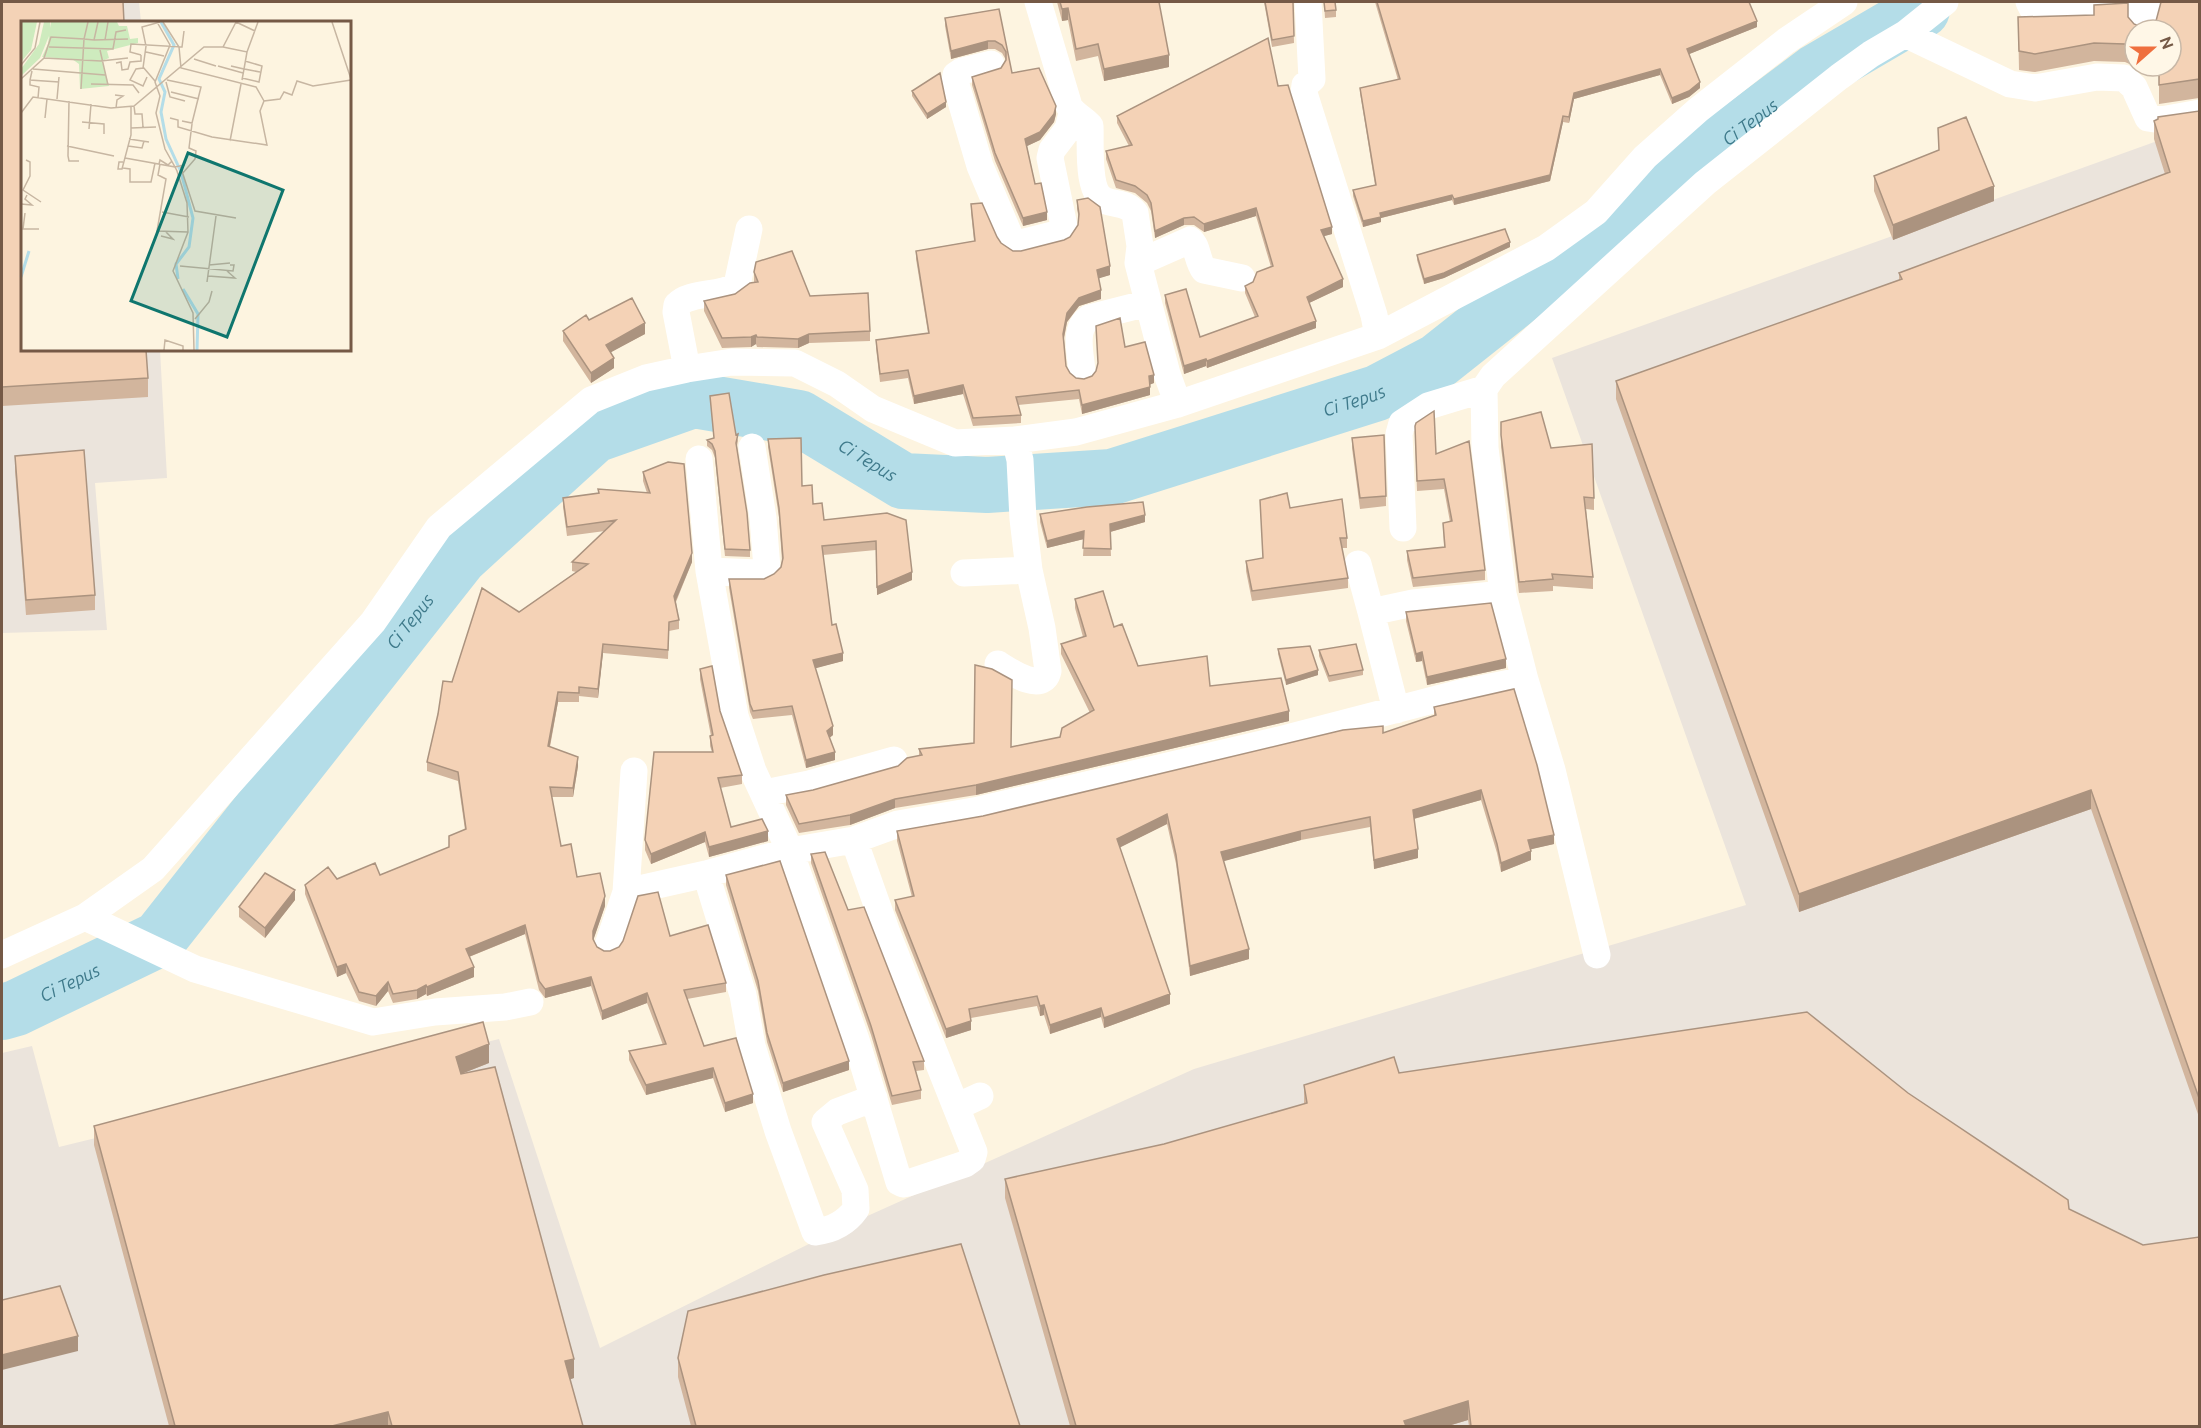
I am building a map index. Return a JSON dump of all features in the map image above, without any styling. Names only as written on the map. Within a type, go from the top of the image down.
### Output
[{"type":"street","points":[[992,64],[962,71],[956,75],[955,81],[980,166],[1011,239],[1017,244],[1060,233],[1064,226],[1050,158],[1052,150],[1068,129],[1072,112],[1038,2]]},
{"type":"street","points":[[1308,2],[1312,79],[1305,84],[1304,93],[1374,315],[1378,336]]},
{"type":"street","points":[[2,955],[96,923],[153,869],[373,622],[439,527],[591,400],[646,378],[687,369],[732,362],[795,363],[837,384],[873,409],[947,441],[1017,450],[1178,404],[1378,336],[1546,248],[1596,212],[1645,157],[1698,110],[1786,41],[1844,2]]},
{"type":"street","points":[[1597,955],[1552,770],[1525,680],[1503,594],[1485,447],[1484,389],[1493,376],[1705,183],[1839,77],[1871,54],[1905,34],[1945,2]]},
{"type":"street","points":[[2029,2],[2032,8],[2051,11],[2141,4]]},
{"type":"street","points":[[1905,34],[2010,84],[2035,88],[2097,77],[2123,78]]},
{"type":"street","points":[[2137,78],[2148,118],[2161,120],[2199,113]]},
{"type":"street","points":[[1072,112],[1090,126],[1092,178],[1096,193],[1103,200],[1125,205],[1135,213],[1140,246],[1138,263],[1167,374],[1178,404]]},
{"type":"street","points":[[687,369],[676,305],[683,299],[730,290],[737,285],[749,229]]},
{"type":"street","points":[[1138,263],[1190,240],[1199,264],[1204,270],[1242,278]]},
{"type":"street","points":[[1082,372],[1079,333],[1084,322],[1089,318],[1148,303]]},
{"type":"street","points":[[1403,528],[1399,434],[1402,423],[1428,406],[1484,389]]},
{"type":"street","points":[[709,571],[757,573],[767,568],[763,518],[752,447]]},
{"type":"street","points":[[998,664],[1029,680],[1044,680],[1048,671],[1042,628],[1029,570],[1017,450]]},
{"type":"street","points":[[699,459],[709,571],[735,716],[753,771],[790,851],[856,1040],[896,1178],[903,1184],[965,1164],[972,1159],[974,1152],[968,1101],[887,933],[854,840]]},
{"type":"street","points":[[1358,564],[1396,710]]},
{"type":"street","points":[[964,573],[1029,570]]},
{"type":"street","points":[[1371,612],[1413,603],[1503,594]]},
{"type":"street","points":[[626,892],[706,874],[790,851],[854,840],[898,824],[979,810],[1249,748],[1460,693],[1525,680]]},
{"type":"street","points":[[764,793],[809,784],[894,760]]},
{"type":"street","points":[[608,945],[626,892],[634,771]]},
{"type":"street","points":[[706,874],[742,995],[752,1046],[778,1131],[815,1232],[833,1228],[850,1218],[856,1209],[855,1190],[825,1122],[837,1112],[874,1098]]},
{"type":"street","points":[[96,923],[195,969],[373,1022],[435,1012],[505,1008],[530,1002]]},
{"type":"shaded area","points":[[2,2],[139,2],[141,21],[21,21],[21,351],[160,351],[167,478],[95,483],[107,630],[2,633]]},
{"type":"shaded area","points":[[2199,126],[2199,1426],[2,1426],[2,1053],[32,1046],[59,1147],[499,1039],[600,1348],[843,1227],[1194,1069],[1746,905],[1552,358]]},
{"type":"building","points":[[2,2],[123,2],[124,21],[21,21],[21,351],[146,351],[148,378],[2,387]]},
{"type":"building","points":[[1060,2],[1159,2],[1169,55],[1104,69],[1098,44],[1076,49],[1068,8],[1062,9]]},
{"type":"building","points":[[1265,2],[1293,2],[1294,36],[1272,40]]},
{"type":"building","points":[[1324,2],[1335,2],[1336,10],[1325,11]]},
{"type":"building","points":[[1377,2],[1749,2],[1757,21],[1687,49],[1700,82],[1689,91],[1672,98],[1660,69],[1574,93],[1569,117],[1563,116],[1550,175],[1454,199],[1452,195],[1380,213],[1381,217],[1363,221],[1353,190],[1376,185],[1360,88],[1400,79]]},
{"type":"building","points":[[2161,2],[2199,2],[2199,79],[2159,85],[2159,78],[2183,78],[2183,18],[2157,18]]},
{"type":"building","points":[[2128,3],[2128,17],[2123,18],[2123,44],[2094,43],[2035,54],[2019,51],[2018,17],[2094,15],[2094,5]]},
{"type":"building","points":[[999,9],[1012,73],[1039,68],[1056,106],[1054,114],[1040,132],[1025,139],[1035,184],[1041,183],[1047,212],[1023,218],[995,153],[972,77],[1001,68],[1006,60],[1006,52],[1002,45],[995,41],[951,51],[945,18]]},
{"type":"building","points":[[1268,38],[1278,86],[1288,85],[1332,227],[1321,230],[1343,279],[1307,297],[1316,321],[1207,361],[1206,359],[1184,366],[1165,295],[1186,289],[1200,337],[1258,316],[1245,286],[1253,282],[1257,272],[1273,266],[1256,208],[1204,224],[1194,217],[1184,218],[1155,231],[1151,203],[1147,195],[1135,186],[1116,180],[1106,151],[1132,145],[1117,116]]},
{"type":"building","points":[[940,73],[946,102],[927,114],[912,91]]},
{"type":"building","points":[[2199,111],[2199,1098],[2091,790],[1799,894],[1616,381],[1902,279],[1899,273],[2170,172],[2154,121],[2158,117]]},
{"type":"building","points":[[1966,117],[1994,186],[1893,225],[1874,176],[1939,150],[1938,128]]},
{"type":"building","points":[[1088,198],[1100,207],[1110,266],[1097,270],[1101,290],[1079,298],[1067,313],[1063,334],[1066,366],[1076,378],[1084,379],[1092,376],[1098,363],[1096,326],[1120,318],[1125,347],[1145,342],[1154,375],[1149,376],[1150,387],[1082,405],[1079,390],[1016,397],[1021,415],[973,418],[963,385],[914,396],[908,370],[880,374],[876,340],[929,333],[916,251],[975,241],[971,204],[982,203],[1001,243],[1013,251],[1021,251],[1070,237],[1078,225],[1077,200]]},
{"type":"building","points":[[1505,229],[1510,242],[1444,273],[1424,279],[1417,255]]},
{"type":"building","points":[[792,251],[810,296],[868,293],[870,331],[809,334],[798,339],[757,337],[756,335],[722,338],[704,301],[735,294],[750,283],[758,282],[754,272],[756,262]]},
{"type":"building","points":[[632,298],[645,323],[606,345],[614,358],[591,373],[563,331],[586,315],[589,320]]},
{"type":"building","points":[[729,393],[736,435],[738,434],[736,443],[747,513],[750,550],[725,549],[715,451],[707,440],[714,438],[710,396]]},
{"type":"building","points":[[1434,411],[1436,454],[1469,441],[1485,570],[1413,578],[1407,551],[1445,547],[1443,523],[1452,521],[1444,479],[1417,481],[1415,426]]},
{"type":"building","points":[[1541,412],[1551,448],[1592,444],[1594,498],[1584,497],[1593,577],[1552,574],[1553,579],[1519,582],[1501,422]]},
{"type":"building","points":[[1384,435],[1386,496],[1360,498],[1352,438]]},
{"type":"building","points":[[801,438],[802,486],[812,485],[813,504],[822,503],[824,520],[887,513],[906,520],[912,572],[877,587],[876,541],[822,546],[832,625],[836,624],[843,653],[813,660],[833,726],[827,731],[835,752],[806,760],[792,706],[753,711],[750,704],[729,579],[764,579],[781,567],[783,558],[779,508],[768,439]]},
{"type":"building","points":[[84,450],[95,595],[26,600],[15,456]]},
{"type":"building","points":[[668,462],[684,464],[692,553],[674,596],[679,620],[669,622],[668,650],[603,644],[598,689],[579,687],[579,693],[558,692],[548,746],[578,757],[573,788],[550,787],[561,846],[571,844],[577,877],[600,873],[605,896],[593,931],[593,939],[597,947],[610,951],[619,947],[638,896],[658,892],[670,936],[708,925],[726,983],[684,990],[704,1046],[736,1038],[753,1094],[725,1103],[713,1068],[646,1085],[629,1051],[666,1044],[647,993],[602,1011],[591,977],[545,989],[539,981],[525,925],[466,949],[474,967],[427,987],[426,985],[417,990],[393,994],[388,982],[376,996],[359,992],[346,964],[337,967],[305,885],[328,867],[337,879],[375,863],[380,875],[449,847],[449,836],[466,829],[458,772],[427,762],[443,681],[452,682],[482,588],[519,612],[588,564],[572,562],[616,520],[567,527],[563,498],[599,493],[598,489],[650,493],[643,472]]},
{"type":"building","points":[[1287,493],[1290,508],[1342,499],[1347,538],[1340,538],[1348,578],[1252,591],[1246,561],[1263,558],[1260,500]]},
{"type":"building","points":[[1143,502],[1145,515],[1110,524],[1111,549],[1083,548],[1084,531],[1047,541],[1040,514],[1087,507]]},
{"type":"building","points":[[1103,591],[1114,627],[1122,624],[1138,666],[1207,656],[1210,686],[1281,678],[1289,711],[976,785],[895,799],[850,815],[799,824],[786,795],[813,790],[898,766],[907,758],[922,755],[919,749],[974,743],[975,665],[992,669],[1012,680],[1011,747],[1060,737],[1062,728],[1094,710],[1061,644],[1086,636],[1075,599]]},
{"type":"building","points":[[1491,603],[1506,659],[1427,677],[1422,652],[1416,654],[1406,612]]},
{"type":"building","points":[[1356,644],[1363,670],[1329,676],[1319,650]]},
{"type":"building","points":[[1310,646],[1318,670],[1286,680],[1278,649]]},
{"type":"building","points":[[712,666],[720,711],[742,775],[718,778],[731,827],[762,819],[768,831],[709,847],[705,832],[651,854],[645,840],[654,752],[713,752],[710,736],[713,735],[700,669]]},
{"type":"building","points":[[1514,689],[1537,765],[1554,835],[1528,840],[1531,851],[1501,863],[1481,790],[1413,810],[1418,849],[1374,860],[1370,817],[1301,831],[1221,852],[1249,949],[1190,966],[1176,855],[1167,814],[1117,839],[1170,994],[1104,1018],[1101,1008],[1050,1025],[1044,1005],[1040,1006],[1037,996],[969,1009],[971,1021],[946,1029],[895,900],[914,896],[897,831],[983,816],[1343,730],[1383,726],[1383,733],[1436,715],[1434,707]]},
{"type":"building","points":[[825,852],[848,910],[864,907],[924,1061],[913,1062],[921,1090],[892,1096],[871,1026],[811,854]]},
{"type":"building","points":[[780,861],[849,1061],[783,1083],[767,1033],[758,981],[726,875]]},
{"type":"building","points":[[265,873],[295,890],[265,928],[239,907]]},
{"type":"building","points":[[1807,1012],[1908,1093],[2068,1200],[2069,1209],[2143,1245],[2199,1237],[2199,1426],[1471,1426],[1468,1401],[1404,1421],[1406,1426],[1076,1426],[1005,1179],[1164,1144],[1307,1103],[1304,1085],[1394,1057],[1399,1073]]},
{"type":"building","points":[[483,1022],[489,1044],[456,1057],[461,1074],[495,1067],[574,1359],[565,1361],[583,1426],[392,1426],[388,1412],[332,1426],[175,1426],[94,1126]]},
{"type":"building","points":[[961,1244],[1020,1426],[696,1426],[678,1358],[688,1311],[824,1275]]},
{"type":"building","points":[[60,1286],[78,1336],[2,1355],[2,1300]]},
{"type":"waterway","name":"Ci Tepus","points":[[2,1012],[16,1008],[159,939],[460,557],[594,435],[693,400],[799,418],[903,481],[987,485],[1112,477],[1377,393],[1438,361],[1573,254],[1816,72],[1922,10]]}]
